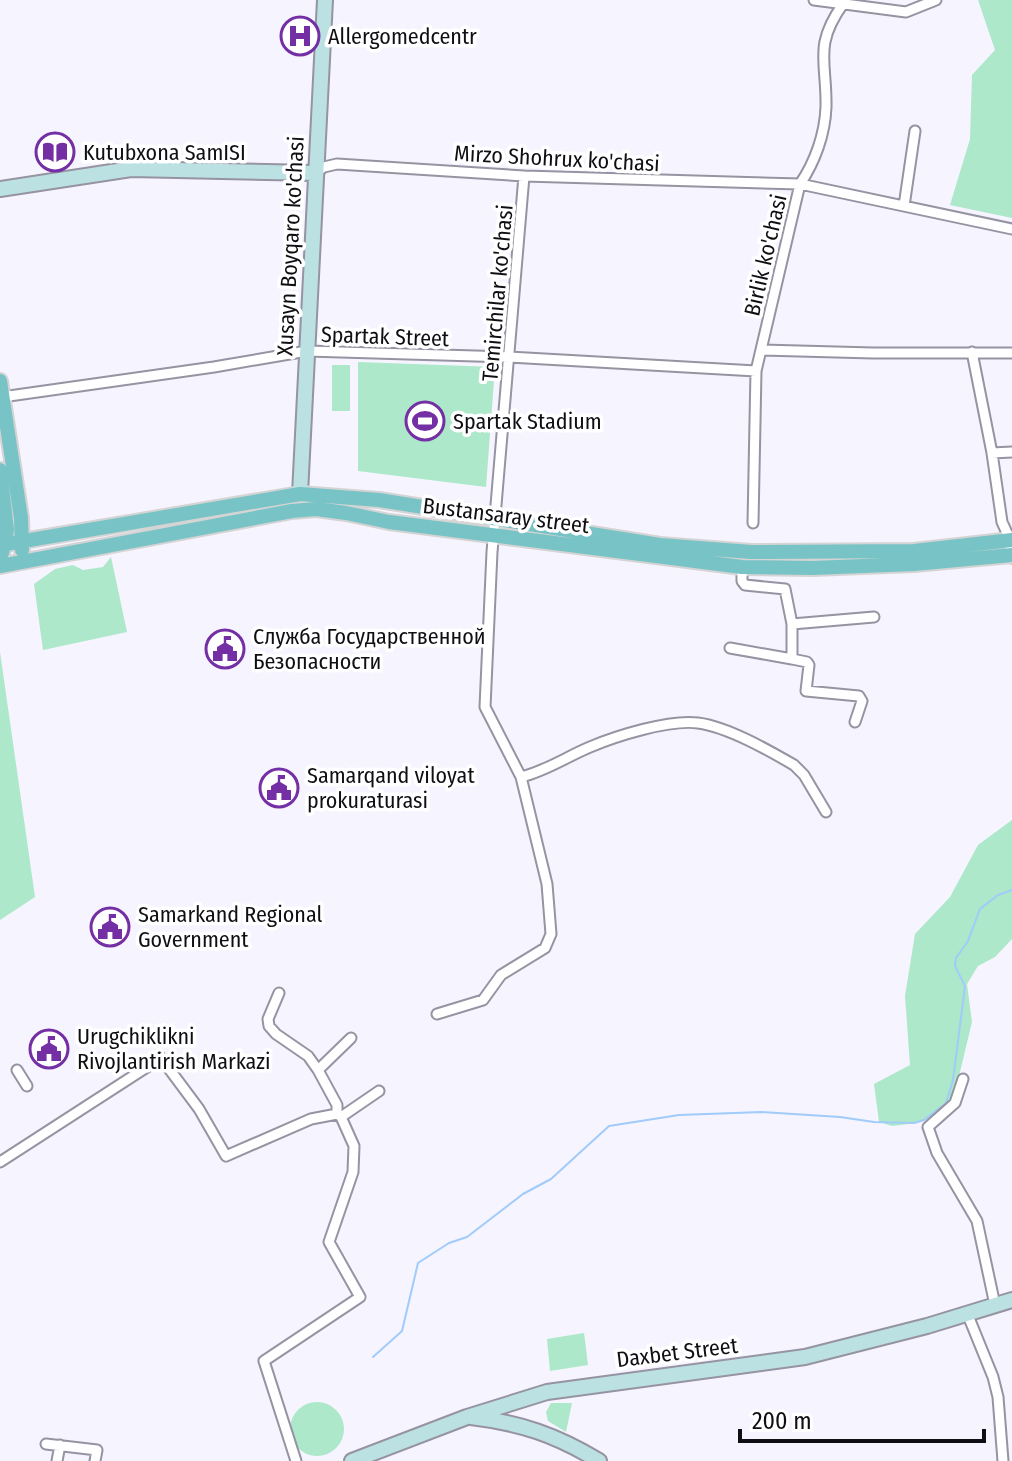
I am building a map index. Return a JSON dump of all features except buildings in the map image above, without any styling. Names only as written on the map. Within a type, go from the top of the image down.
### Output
[{"type":"main road","name":"Xusayn Boyqaro ko'chasi","points":[[300,494],[325,0]]},
{"type":"main road","points":[[0,189],[131,169],[315,173]]},
{"type":"main road","points":[[0,381],[24,541],[20,562]]},
{"type":"main road","points":[[0,470],[7,520],[0,564]]},
{"type":"main road","name":"Bustansaray street","points":[[2,545],[300,494],[379,500],[742,567],[914,564],[1011,550]]},
{"type":"main road","name":"Bustansaray street","points":[[0,564],[316,509],[389,522],[495,521],[660,545],[751,552],[1011,550]]},
{"type":"main road","name":"Daxbet Street","points":[[352,1461],[467,1417],[553,1391],[805,1357],[1012,1300]]},
{"type":"main road","points":[[467,1417],[531,1428],[599,1461]]},
{"type":"street","points":[[814,0],[906,12],[936,0]]},
{"type":"street","name":"Birlik ko'chasi","points":[[753,523],[756,371],[800,184],[810,170],[823,132],[826,108],[821,62],[827,30],[843,4]]},
{"type":"street","points":[[904,206],[915,131]]},
{"type":"street","name":"Mirzo Shohrux ko'chasi","points":[[315,173],[337,164],[524,176],[800,184],[1012,229]]},
{"type":"street","name":"Temirchilar ko'chasi","points":[[437,1014],[483,1000],[501,975],[545,948],[550,941],[547,884],[521,777],[485,707],[495,521],[524,176]]},
{"type":"street","points":[[761,350],[1012,353]]},
{"type":"street","name":"Spartak Street","points":[[2,397],[307,351],[509,357],[756,371]]},
{"type":"street","points":[[972,352],[1002,522],[1011,550]]},
{"type":"street","points":[[992,453],[1012,452]]},
{"type":"street","points":[[742,567],[745,585],[785,589],[792,624],[792,659]]},
{"type":"street","points":[[792,624],[874,617]]},
{"type":"street","points":[[730,648],[809,663],[807,693],[861,698],[855,722]]},
{"type":"street","points":[[521,777],[547,769],[614,737],[685,722],[699,723],[718,727],[794,765],[804,775],[826,812]]},
{"type":"street","points":[[279,993],[268,1019],[269,1026],[308,1056],[318,1070],[354,1146],[353,1172],[329,1242],[360,1297],[264,1361],[296,1461]]},
{"type":"street","points":[[318,1070],[351,1038]]},
{"type":"street","points":[[0,1162],[161,1058],[199,1109],[226,1156],[311,1119],[339,1116],[379,1091]]},
{"type":"street","points":[[17,1070],[27,1086]]},
{"type":"street","points":[[963,1079],[949,1110],[928,1127],[937,1153],[977,1221],[995,1305]]},
{"type":"street","points":[[967,1313],[998,1397],[1003,1461]]},
{"type":"street","points":[[46,1444],[97,1450],[95,1461]]},
{"type":"street","points":[[57,1461],[60,1445]]},
{"type":"street","points":[[70,1461],[72,1447]]},
{"type":"street","points":[[83,1461],[84,1449]]},
{"type":"green space","points":[[978,0],[1012,0],[1012,218],[950,205],[970,139],[972,75],[995,50]]},
{"type":"green space","name":"Spartak Stadium","points":[[358,362],[495,367],[486,487],[358,471]]},
{"type":"green space","points":[[332,365],[350,365],[350,411],[332,411]]},
{"type":"green space","points":[[111,557],[127,632],[43,650],[34,584],[55,569],[73,565],[83,570],[103,567]]},
{"type":"green space","points":[[0,652],[35,897],[0,920]]},
{"type":"green space","points":[[1012,820],[1012,939],[995,957],[978,966],[967,984],[972,1022],[953,1101],[937,1116],[917,1123],[892,1126],[879,1122],[874,1084],[910,1065],[905,996],[915,934],[950,897],[978,845]]},
{"type":"green space","points":[[584,1333],[588,1365],[550,1371],[547,1339]]},
{"type":"green space","points":[[317,1402],[336,1410],[344,1429],[336,1448],[317,1456],[298,1448],[290,1429],[298,1410]]},
{"type":"green space","points":[[551,1403],[572,1403],[566,1432],[548,1421],[546,1412]]},
{"type":"waterway","points":[[373,1357],[402,1331],[418,1263],[449,1243],[467,1237],[523,1194],[551,1179],[609,1126],[679,1115],[762,1112],[874,1122],[914,1123],[924,1120],[946,1103],[953,1080],[965,986],[955,966],[956,958],[968,941],[980,909],[998,895],[1012,890]]},
{"type":"place","name":"Allergomedcentr","points":[[300,36]]},
{"type":"place","name":"Kutubxona SamISI","points":[[55,152]]},
{"type":"place","name":"Spartak Stadium","points":[[425,421]]},
{"type":"place","name":"Служба Государственной Безопасности","points":[[225,649]]},
{"type":"place","name":"Samarqand viloyat prokuraturasi","points":[[279,788]]},
{"type":"place","name":"Samarkand Regional Government","points":[[110,927]]},
{"type":"place","name":"Urugchiklikni Rivojlantirish Markazi","points":[[49,1049]]}]
